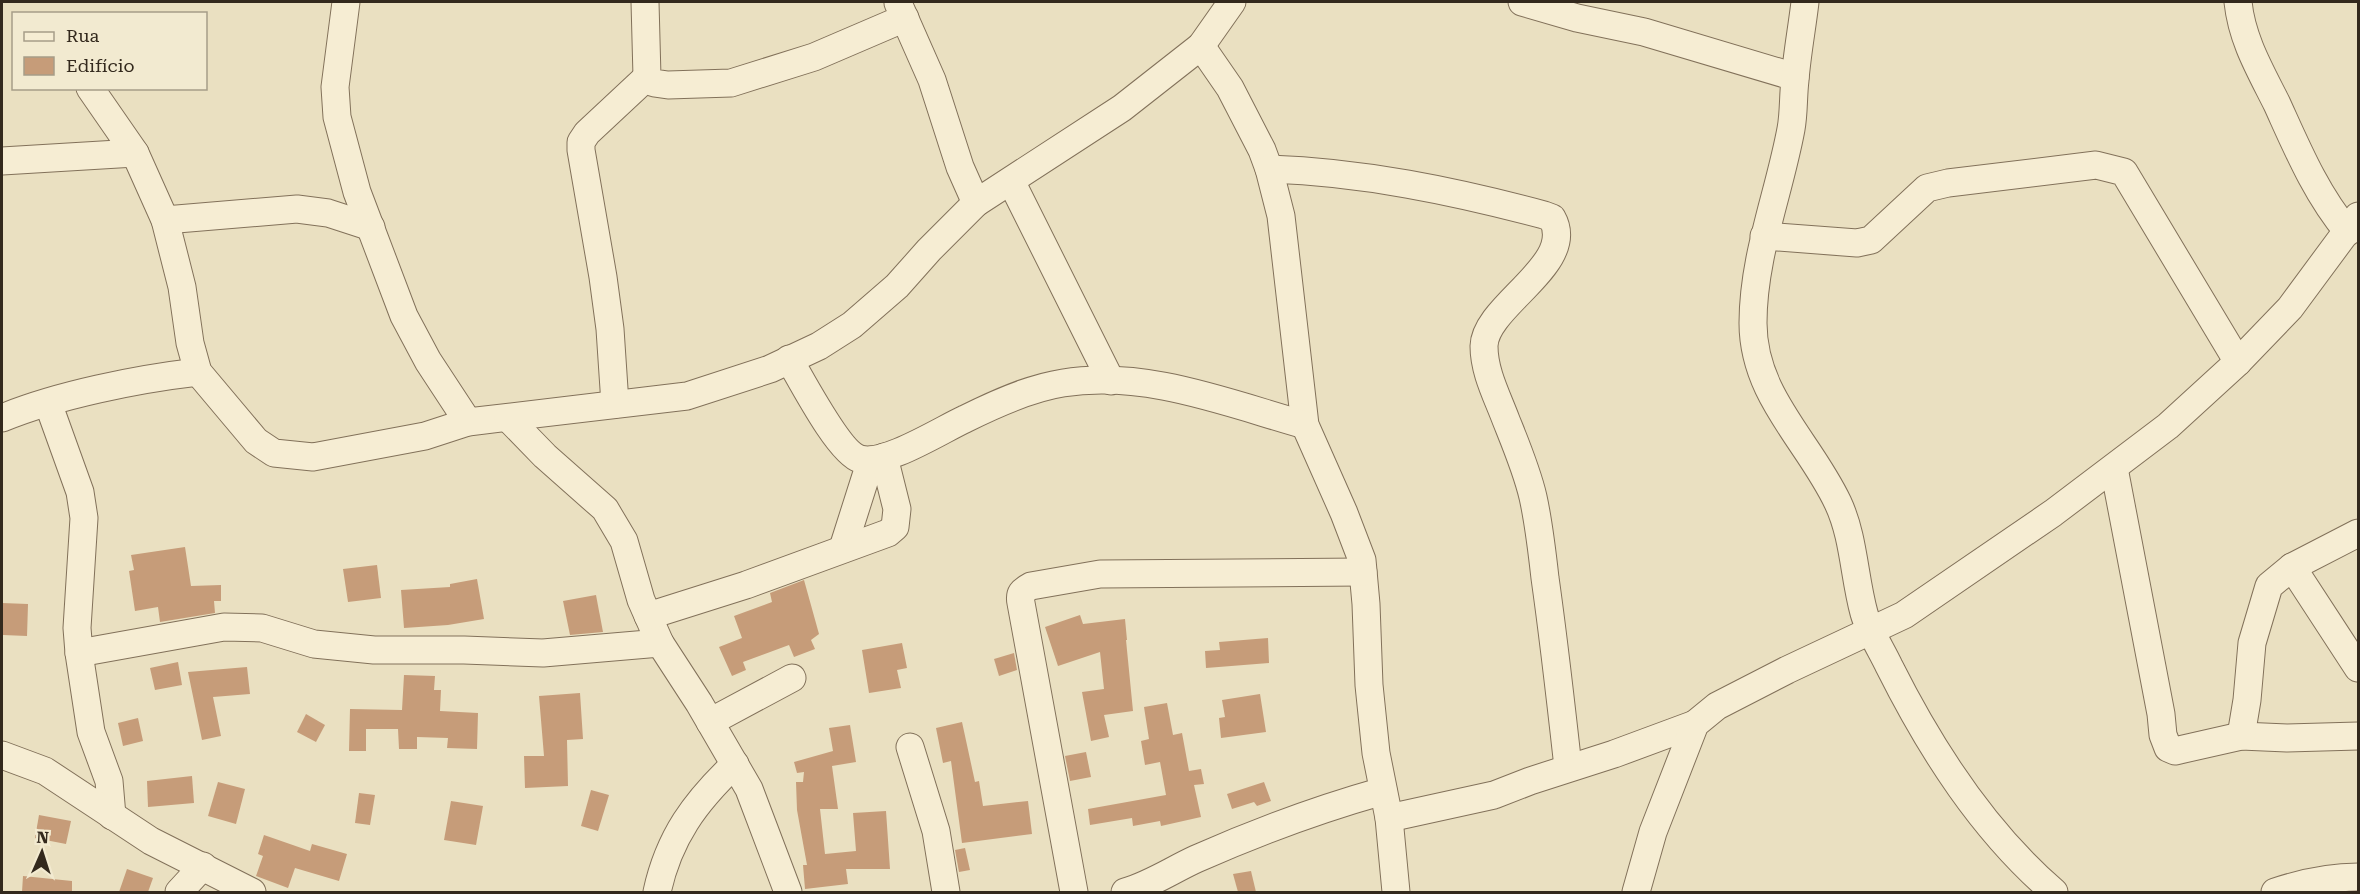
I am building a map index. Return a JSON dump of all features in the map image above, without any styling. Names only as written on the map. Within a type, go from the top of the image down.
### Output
[{"type":"street","points":[[346,2],[335,87],[337,117],[357,192],[404,316],[428,361],[468,422]]},
{"type":"street","points":[[645,2],[647,78],[654,84],[668,85],[731,82],[814,57],[901,10],[932,80],[960,167],[976,203]]},
{"type":"street","points":[[91,90],[135,153],[165,220],[182,287],[190,344],[198,372],[256,441],[274,453],[313,457],[425,436],[468,422],[687,396],[770,369],[819,346],[852,325],[897,286],[976,203],[1122,108],[1201,46],[1232,2]]},
{"type":"street","points":[[1522,2],[1577,18],[1644,32],[1795,77]]},
{"type":"street","points":[[1804,2],[1791,128],[1764,236],[1756,282],[1753,323],[1758,364],[1769,392],[1838,503],[1846,525],[1864,615],[1899,686],[1948,769],[1993,833],[2054,892]]},
{"type":"street","points":[[1389,818],[1494,795],[1695,724],[1717,706],[1904,615],[2053,513],[2114,468],[2168,426],[2238,362],[2290,308],[2353,224],[2331,211],[2305,164],[2246,41],[2238,2]]},
{"type":"street","points":[[1201,46],[1230,88],[1262,150],[1269,169],[1281,216],[1305,425],[1362,560],[1369,685],[1383,791],[1389,818],[1396,892]]},
{"type":"street","points":[[615,404],[610,329],[581,150],[582,142],[587,134],[647,78]]},
{"type":"street","points":[[2,161],[135,153]]},
{"type":"street","points":[[1764,236],[1857,243],[1871,240],[1927,189],[1948,183],[2096,165],[2110,167],[2124,172],[2238,362]]},
{"type":"street","points":[[1269,169],[1320,170],[1439,189],[1544,215],[1552,218],[1558,228],[1554,247],[1543,266],[1489,329],[1484,343],[1490,381],[1529,482],[1537,514],[1554,635],[1568,767]]},
{"type":"street","points":[[1011,181],[1111,381]]},
{"type":"street","points":[[165,220],[297,209],[328,213],[371,227]]},
{"type":"street","points":[[789,359],[827,423],[850,453],[860,459],[878,458],[904,450],[966,418],[1017,396],[1063,383],[1111,381],[1166,387],[1230,402],[1305,425]]},
{"type":"street","points":[[2,418],[48,403],[163,376],[198,372]]},
{"type":"street","points":[[48,403],[80,492],[84,518],[77,628],[79,653],[83,692],[91,732],[110,781],[112,816]]},
{"type":"street","points":[[508,418],[545,456],[605,510],[624,541],[640,600],[660,644],[710,722],[749,789],[788,892]]},
{"type":"street","points":[[843,548],[878,458]]},
{"type":"street","points":[[648,616],[746,585],[888,533],[895,527],[897,509],[878,458]]},
{"type":"street","points":[[2114,468],[2161,714],[2163,735],[2168,748],[2175,751],[2241,736],[2287,738],[2358,736]]},
{"type":"street","points":[[2241,736],[2252,643],[2266,592],[2276,578],[2292,567],[2358,533]]},
{"type":"street","points":[[2292,567],[2358,668]]},
{"type":"street","points":[[1074,892],[1021,603],[1020,596],[1023,591],[1030,586],[1100,574],[1364,572]]},
{"type":"street","points":[[79,653],[224,627],[262,628],[314,644],[374,650],[543,653],[660,644]]},
{"type":"street","points":[[710,722],[792,678]]},
{"type":"street","points":[[1636,892],[1653,832],[1695,724]]},
{"type":"street","points":[[910,747],[936,831],[946,892]]},
{"type":"street","points":[[2,755],[45,771],[151,841],[252,892]]},
{"type":"street","points":[[657,892],[663,868],[687,819],[704,795],[735,764]]},
{"type":"street","points":[[1125,892],[1137,889],[1196,859],[1327,807],[1383,791]]},
{"type":"street","points":[[179,892],[203,866]]},
{"type":"street","points":[[2275,892],[2314,881],[2358,877]]},
{"type":"building","points":[[185,547],[191,586],[221,585],[221,601],[214,601],[215,613],[160,622],[158,607],[135,611],[129,571],[134,570],[131,555]]},
{"type":"building","points":[[377,565],[381,598],[348,602],[343,569]]},
{"type":"building","points":[[477,579],[484,619],[448,625],[404,628],[401,590],[450,587],[450,584]]},
{"type":"building","points":[[804,580],[819,634],[811,640],[815,649],[794,657],[789,645],[743,662],[746,670],[732,676],[719,647],[742,638],[734,616],[772,602],[770,593]]},
{"type":"building","points":[[596,595],[603,632],[570,635],[563,601]]},
{"type":"building","points":[[2,603],[28,604],[27,636],[3,635]]},
{"type":"building","points":[[1080,615],[1083,624],[1125,619],[1127,640],[1133,711],[1104,715],[1109,737],[1091,741],[1082,692],[1104,689],[1100,652],[1058,666],[1045,627]]},
{"type":"building","points":[[1268,638],[1269,663],[1206,668],[1205,651],[1220,650],[1219,642]]},
{"type":"building","points":[[902,643],[907,668],[897,670],[901,688],[869,693],[862,650]]},
{"type":"building","points":[[1014,653],[1017,670],[999,676],[994,659]]},
{"type":"building","points":[[178,662],[182,685],[155,690],[150,668]]},
{"type":"building","points":[[247,667],[250,694],[213,697],[221,736],[202,740],[188,672]]},
{"type":"building","points":[[404,675],[435,676],[434,690],[441,690],[440,711],[478,713],[477,749],[447,748],[448,738],[417,737],[417,749],[399,749],[398,729],[366,729],[366,751],[349,751],[350,709],[402,710]]},
{"type":"building","points":[[580,693],[583,739],[567,740],[568,786],[525,788],[524,756],[544,756],[539,696]]},
{"type":"building","points":[[1260,694],[1266,732],[1221,738],[1219,718],[1225,717],[1222,700]]},
{"type":"building","points":[[1167,703],[1173,735],[1182,733],[1189,771],[1201,769],[1204,784],[1194,785],[1201,817],[1161,826],[1160,821],[1133,826],[1132,818],[1090,825],[1088,809],[1166,795],[1160,762],[1145,765],[1141,741],[1149,739],[1144,707]]},
{"type":"building","points":[[306,714],[325,725],[316,742],[297,732]]},
{"type":"building","points":[[138,718],[143,741],[123,746],[118,723]]},
{"type":"building","points":[[962,722],[975,782],[979,781],[983,806],[1028,801],[1032,834],[962,843],[951,761],[943,763],[936,728]]},
{"type":"building","points":[[850,725],[856,762],[832,766],[838,809],[820,809],[825,854],[856,851],[853,813],[886,811],[890,869],[846,869],[848,884],[805,889],[803,865],[807,865],[797,810],[796,782],[803,782],[804,772],[797,773],[794,762],[833,751],[829,728]]},
{"type":"building","points":[[1086,752],[1091,777],[1070,781],[1065,756]]},
{"type":"building","points":[[192,776],[194,803],[148,807],[147,781]]},
{"type":"building","points":[[218,782],[245,789],[236,824],[208,816]]},
{"type":"building","points":[[1264,782],[1271,801],[1257,806],[1254,802],[1232,809],[1227,794]]},
{"type":"building","points":[[591,790],[609,795],[598,831],[581,826]]},
{"type":"building","points":[[359,793],[375,795],[370,825],[355,823]]},
{"type":"building","points":[[451,801],[483,806],[476,845],[444,840]]},
{"type":"building","points":[[39,815],[71,821],[66,844],[35,838]]},
{"type":"building","points":[[264,835],[310,851],[312,844],[347,854],[339,881],[295,868],[288,888],[256,876],[263,856],[258,854]]},
{"type":"building","points":[[965,848],[970,870],[959,872],[955,850]]},
{"type":"building","points":[[127,869],[153,878],[148,892],[119,892]]},
{"type":"building","points":[[1251,871],[1256,892],[1238,892],[1233,874]]},
{"type":"building","points":[[23,876],[72,881],[72,892],[22,892]]}]
